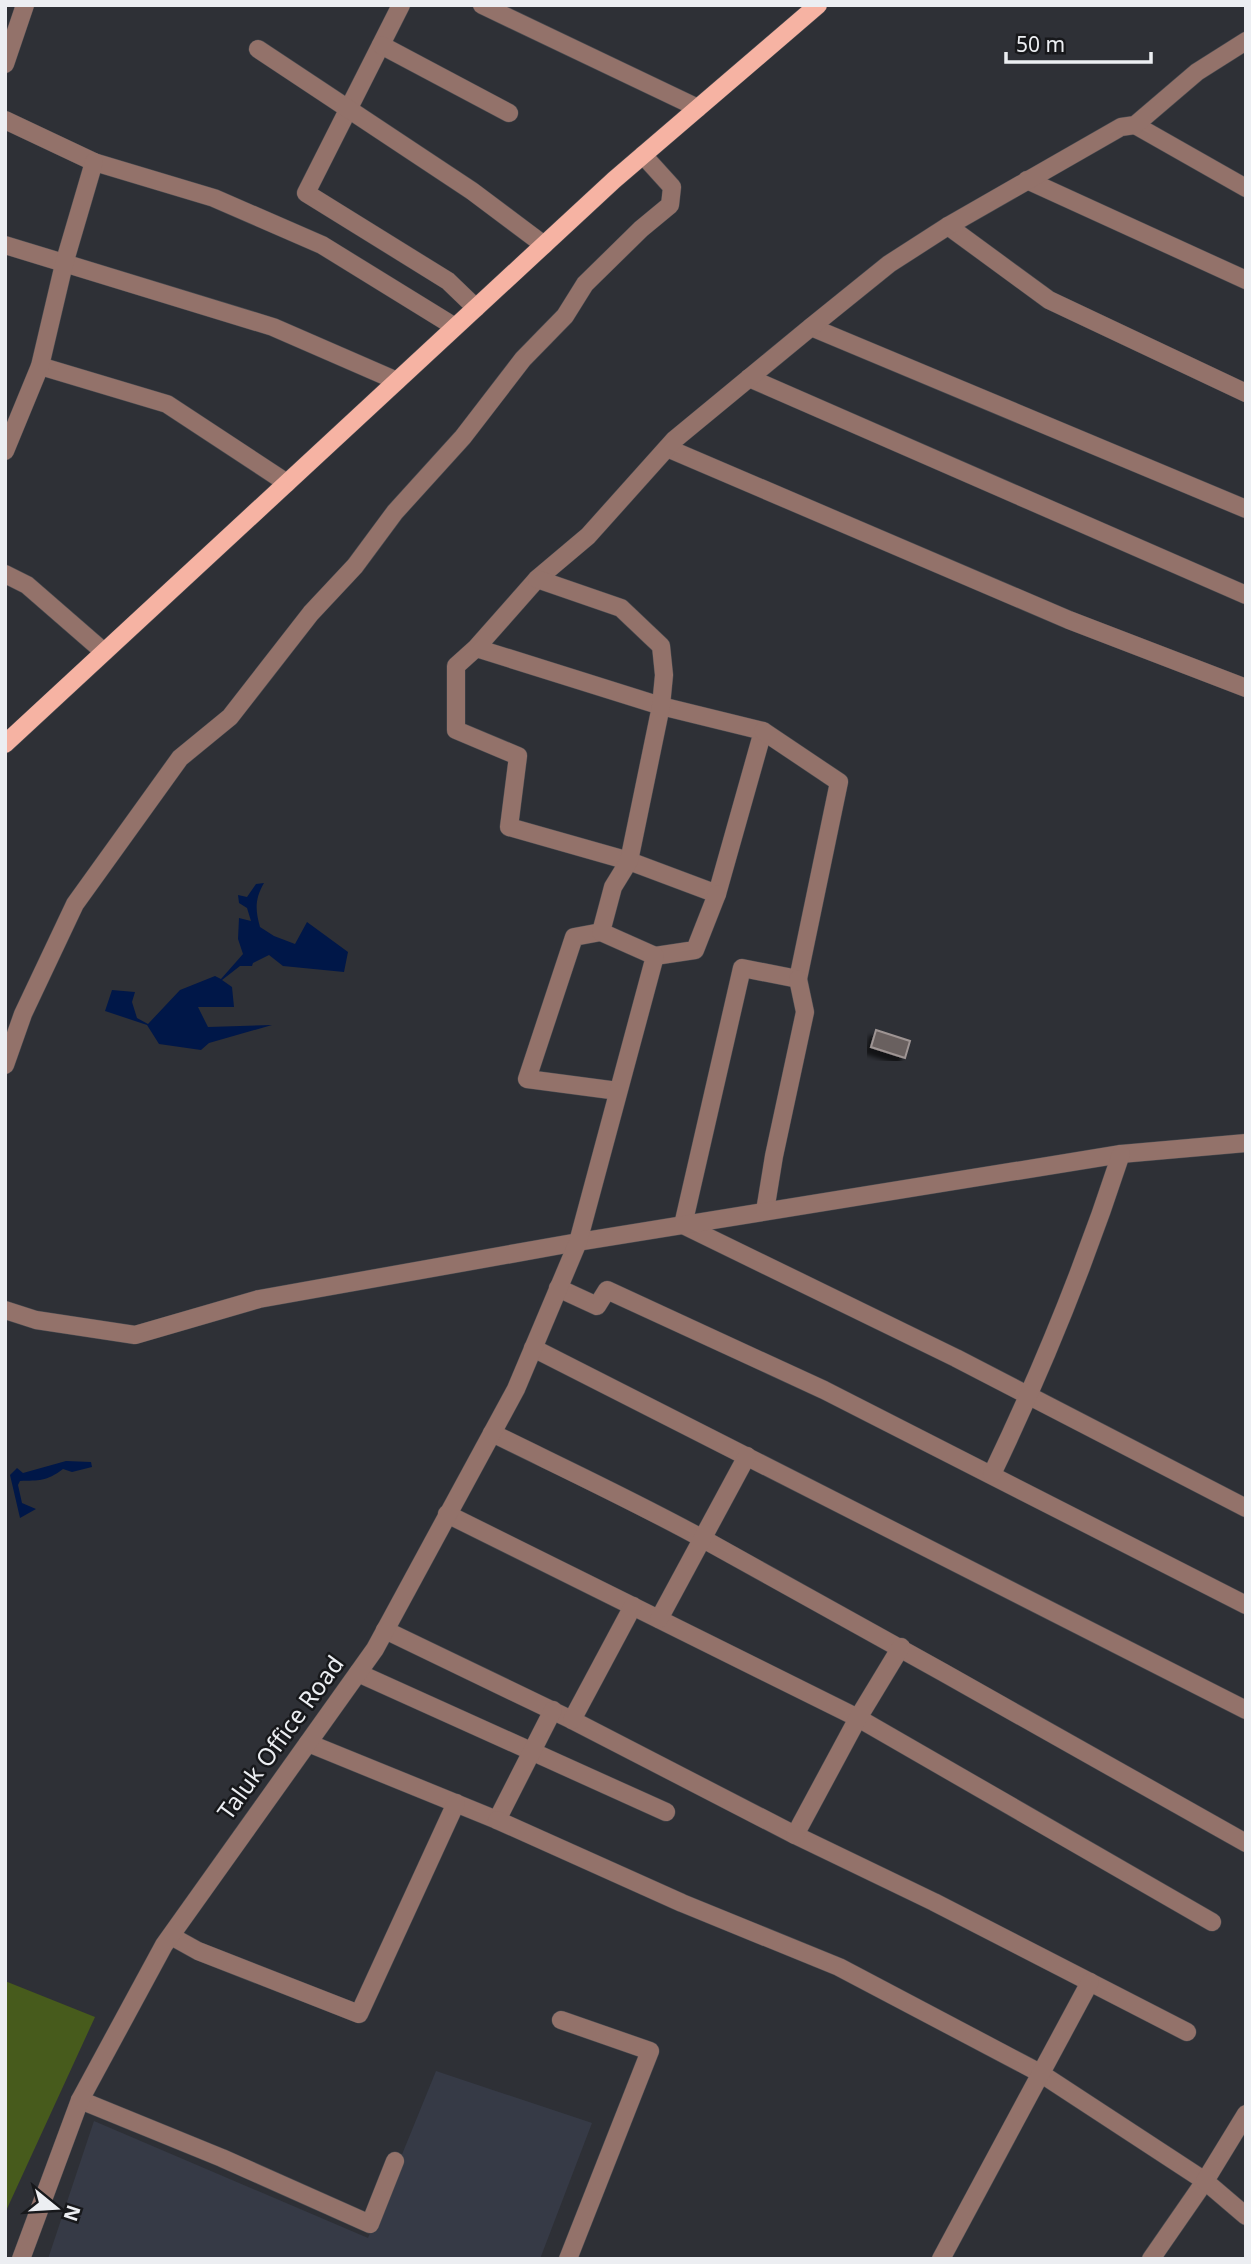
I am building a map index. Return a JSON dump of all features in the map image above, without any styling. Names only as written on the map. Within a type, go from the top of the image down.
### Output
[{"type":"main road","points":[[5,744],[643,155],[818,5]]},
{"type":"street","points":[[5,64],[25,5]]},
{"type":"street","points":[[401,5],[306,193],[448,281],[476,308]]},
{"type":"street","points":[[482,5],[698,108]]},
{"type":"street","points":[[717,894],[629,861],[509,827],[518,756],[456,730],[456,666],[477,648],[537,579],[588,536],[667,448],[748,378],[889,264],[1027,180],[1121,127],[1135,125],[1197,72],[1246,41]]},
{"type":"street","points":[[381,45],[509,113]]},
{"type":"street","points":[[258,49],[472,191],[544,245]]},
{"type":"street","points":[[5,120],[94,162],[214,198],[322,245],[455,327]]},
{"type":"street","points":[[1135,125],[1246,188]]},
{"type":"street","points":[[5,1065],[23,1014],[75,904],[180,758],[230,717],[311,613],[355,566],[395,512],[463,437],[523,359],[565,316],[585,284],[641,229],[670,205],[672,187],[643,155]]},
{"type":"street","points":[[5,451],[40,366],[64,264],[94,162]]},
{"type":"street","points":[[1027,180],[1246,280]]},
{"type":"street","points":[[948,226],[1049,300],[1246,393]]},
{"type":"street","points":[[5,246],[273,327],[397,381]]},
{"type":"street","points":[[811,327],[1246,509]]},
{"type":"street","points":[[40,366],[167,404],[287,483]]},
{"type":"street","points":[[748,378],[1246,595]]},
{"type":"street","points":[[667,448],[1069,620],[1246,688]]},
{"type":"street","points":[[5,574],[27,585],[104,652]]},
{"type":"street","points":[[537,579],[621,608],[662,646],[664,675],[661,706],[629,861],[613,887],[601,932]]},
{"type":"street","points":[[477,648],[661,706],[763,731],[839,782],[798,979],[805,1012],[774,1156],[765,1212]]},
{"type":"street","points":[[618,1091],[527,1079],[573,937],[601,932],[655,957],[695,950],[717,894],[763,731]]},
{"type":"street","name":"Taluk Office Road","points":[[21,2259],[80,2100],[170,1936],[386,1630],[516,1389],[578,1242],[655,957]]},
{"type":"street","points":[[683,1225],[742,968],[798,979]]},
{"type":"street","points":[[5,1310],[36,1320],[135,1335],[259,1299],[578,1242],[1121,1154],[1246,1143]]},
{"type":"street","points":[[992,1475],[1030,1396],[1099,1223],[1121,1154]]},
{"type":"street","points":[[683,1225],[1030,1396],[1246,1508]]},
{"type":"street","points":[[558,1288],[597,1306],[607,1290],[824,1390],[1246,1605]]},
{"type":"street","points":[[533,1348],[1246,1710]]},
{"type":"street","points":[[492,1433],[703,1539],[901,1647],[1246,1843]]},
{"type":"street","points":[[659,1619],[747,1456]]},
{"type":"street","points":[[447,1514],[858,1718],[1212,1922]]},
{"type":"street","points":[[572,1720],[633,1606]]},
{"type":"street","points":[[386,1630],[553,1710],[1187,2032]]},
{"type":"street","points":[[795,1835],[858,1718],[901,1647]]},
{"type":"street","points":[[358,1672],[666,1812]]},
{"type":"street","points":[[497,1820],[553,1710]]},
{"type":"street","points":[[308,1743],[497,1820],[682,1903],[839,1967],[1040,2073],[1205,2181],[1246,2216]]},
{"type":"street","points":[[170,1936],[198,1951],[359,2014],[456,1803]]},
{"type":"street","points":[[941,2259],[1090,1982]]},
{"type":"street","points":[[561,2020],[650,2051],[568,2259]]},
{"type":"street","points":[[80,2100],[222,2158],[370,2224],[395,2161]]},
{"type":"street","points":[[1151,2259],[1205,2181],[1246,2114]]},
{"type":"shaded area","points":[[436,2071],[592,2123],[540,2259],[48,2259],[94,2121],[368,2238]]},
{"type":"green space","points":[[5,1981],[95,2017],[5,2213]]},
{"type":"water","points":[[264,883],[257,904],[260,927],[295,944],[307,922],[348,952],[344,972],[283,966],[269,955],[252,966],[240,966],[222,980],[232,987],[234,1007],[198,1007],[208,1027],[272,1025],[209,1043],[201,1050],[159,1044],[147,1025],[105,1011],[112,990],[135,992],[132,1002],[137,1018],[148,1024],[180,990],[215,976],[221,979],[243,954],[238,939],[239,918],[251,921],[247,908],[239,903],[238,895],[247,897],[256,884]]},
{"type":"water","points":[[66,1461],[91,1462],[92,1467],[72,1472],[63,1469],[47,1478],[20,1481],[18,1485],[22,1503],[36,1509],[20,1518],[10,1475],[17,1468],[23,1473]]},
{"type":"building","points":[[876,1030],[910,1041],[905,1058],[871,1047]]}]
